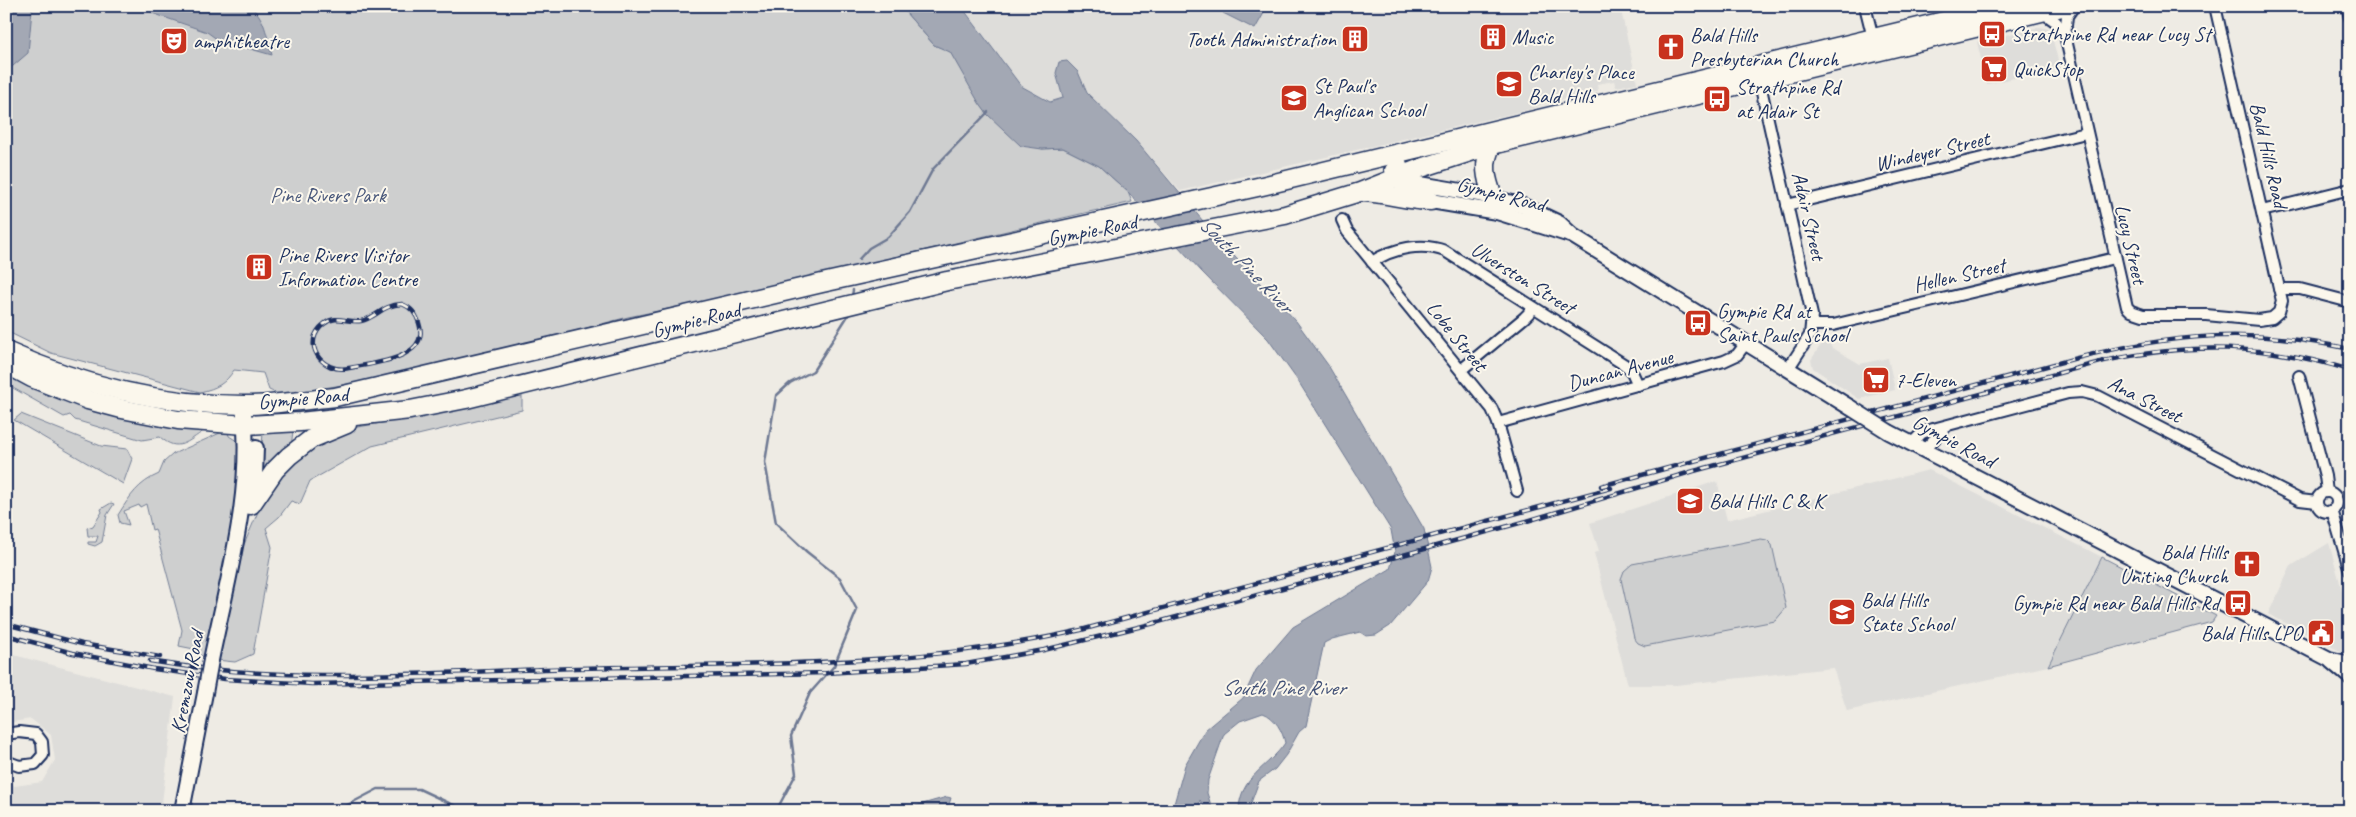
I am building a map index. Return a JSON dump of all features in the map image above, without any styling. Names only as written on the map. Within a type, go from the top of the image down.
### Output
[{"type":"highway","points":[[1875,45],[2006,6]]},
{"type":"highway","points":[[1400,176],[1492,145],[1757,74],[1875,45],[2066,6]]},
{"type":"highway","name":"Gympie Road","points":[[6,352],[81,380],[127,392],[211,404],[248,405],[335,397],[822,283],[1102,222],[1392,154],[1757,74]]},
{"type":"highway","points":[[1492,145],[1486,155],[1485,166],[1492,197]]},
{"type":"highway","name":"Gympie Road","points":[[6,364],[60,389],[122,409],[178,420],[250,425],[365,416],[434,406],[947,281],[1271,219],[1360,192],[1400,176]]},
{"type":"highway","points":[[1360,192],[1385,194],[1414,201],[1431,201]]},
{"type":"highway","points":[[251,505],[275,470],[298,449],[325,432],[365,416]]},
{"type":"main road","points":[[1392,154],[1400,176]]},
{"type":"main road","name":"Gympie Road","points":[[1400,176],[1419,184],[1492,197],[1523,206],[1546,216],[1559,223],[1573,236],[1889,432],[2329,659],[2350,677]]},
{"type":"main road","name":"Gympie Road","points":[[1400,176],[1406,190],[1431,201],[1498,212],[1573,236]]},
{"type":"main road","name":"Kremzow Road","points":[[232,561],[251,505],[256,475],[248,405]]},
{"type":"main road","name":"Kremzow Road","points":[[182,811],[232,561],[250,425]]},
{"type":"main road","name":"Gympie Road","points":[[2329,659],[2350,664]]},
{"type":"street","points":[[1865,6],[1875,45]]},
{"type":"street","name":"Lucy Street","points":[[2074,6],[2067,16],[2065,35],[2126,305],[2131,311],[2139,314],[2218,315],[2259,320],[2272,318],[2279,312]]},
{"type":"street","name":"Bald Hills Road","points":[[2215,6],[2282,301],[2279,312]]},
{"type":"street","points":[[2347,6],[2350,18]]},
{"type":"street","name":"Lucy Street","points":[[2042,12],[2056,22],[2065,35]]},
{"type":"street","name":"Adair Street","points":[[1757,74],[1812,310],[1812,325],[1807,340],[1788,369]]},
{"type":"street","name":"Windeyer Street","points":[[1787,205],[2086,133]]},
{"type":"street","points":[[2262,211],[2350,190]]},
{"type":"street","name":"Lobe Street","points":[[1342,220],[1347,231],[1486,402],[1498,423],[1517,491]]},
{"type":"street","name":"Ulverston Street","points":[[1372,262],[1384,255],[1407,248],[1428,247],[1438,249],[1625,365],[1632,372],[1638,385]]},
{"type":"street","name":"Hellen Street","points":[[1812,325],[1833,325],[2115,258]]},
{"type":"street","points":[[2279,288],[2300,289],[2350,302]]},
{"type":"street","points":[[1461,370],[1534,308]]},
{"type":"street","name":"Duncan Avenue","points":[[1498,423],[1728,360],[1737,355],[1746,343]]},
{"type":"street","points":[[2299,376],[2325,476],[2327,492]]},
{"type":"street","name":"Ana Street","points":[[1917,448],[1945,427],[2068,393],[2090,393],[2300,500],[2317,502]]},
{"type":"street","points":[[2327,492],[2336,499],[2336,505],[2332,510],[2324,511],[2319,508],[2317,502],[2321,494],[2327,492]]},
{"type":"street","points":[[2332,510],[2350,571]]},
{"type":"street","points":[[6,734],[20,732],[36,734],[42,742],[43,755],[35,764],[19,766],[6,760]]},
{"type":"shaded area","name":"St Paul's Anglican School","points":[[961,6],[1620,6],[1637,83],[1616,87],[1614,81],[1597,84],[1598,91],[1542,104],[1532,109],[1180,191],[1136,141],[1087,93],[1082,84],[1056,73],[1063,98],[1050,102],[1021,86]]},
{"type":"shaded area","points":[[2040,27],[2049,29],[2051,33],[2060,68],[1987,84],[1977,42]]},
{"type":"shaded area","name":"7-Eleven","points":[[1829,340],[1831,347],[1860,364],[1888,358],[1895,390],[1859,399],[1813,368],[1811,360],[1820,346]]},
{"type":"shaded area","name":"Bald Hills State School","points":[[1929,470],[2102,557],[2048,666],[1847,711],[1833,668],[1676,685],[1628,685],[1594,553],[1599,551],[1590,523],[1717,481],[1727,520]]},
{"type":"shaded area","points":[[2329,543],[2350,619],[2350,656],[2268,614],[2291,566]]},
{"type":"shaded area","points":[[6,653],[175,697],[161,811],[6,811],[6,781],[15,786],[42,782],[55,760],[51,735],[31,719],[6,723]]},
{"type":"green space","name":"Pine Rivers Park","points":[[6,6],[452,6],[462,8],[485,6],[900,6],[934,45],[950,51],[987,114],[1042,149],[1063,148],[1099,166],[1128,192],[1132,202],[697,303],[628,317],[417,373],[280,395],[269,390],[263,373],[234,370],[220,385],[200,392],[51,353],[6,331]]},
{"type":"green space","points":[[6,372],[205,430],[188,442],[177,445],[166,442],[160,437],[142,440],[75,420],[70,415],[64,417],[6,384]]},
{"type":"green space","points":[[522,395],[522,410],[372,446],[310,481],[300,504],[291,501],[279,517],[266,528],[272,547],[253,654],[235,662],[216,660],[240,554],[266,493],[294,457],[346,429],[452,411]]},
{"type":"green space","points":[[21,414],[101,446],[127,449],[132,459],[123,484],[14,420]]},
{"type":"green space","points":[[293,431],[291,447],[259,480],[263,433]]},
{"type":"green space","points":[[228,432],[229,436],[240,443],[241,451],[229,544],[206,660],[194,649],[179,646],[182,630],[155,529],[152,530],[146,504],[124,511],[129,525],[120,523],[118,515],[135,491],[145,482],[159,474],[164,462],[173,454],[220,433]]},
{"type":"green space","points":[[111,503],[114,504],[107,515],[102,542],[95,546],[88,544],[88,542],[96,542],[98,536],[88,536],[87,528],[93,526],[102,512],[101,509]]},
{"type":"green space","points":[[1761,539],[1767,540],[1772,545],[1786,608],[1775,621],[1645,646],[1638,643],[1634,638],[1621,579],[1624,571],[1632,564]]},
{"type":"green space","points":[[2102,557],[2216,616],[2212,622],[2048,666]]},
{"type":"water","points":[[6,6],[31,6],[32,10],[28,53],[6,72]]},
{"type":"water","points":[[146,6],[248,6],[254,9],[262,20],[272,55],[218,40],[207,32],[152,13]]},
{"type":"water","name":"South Pine River","points":[[900,6],[961,6],[1021,86],[1050,102],[1063,98],[1056,73],[1059,62],[1067,61],[1078,72],[1087,93],[1136,141],[1218,239],[1296,321],[1328,365],[1424,529],[1432,567],[1428,581],[1390,626],[1376,635],[1366,636],[1360,632],[1324,643],[1306,726],[1299,732],[1286,755],[1275,769],[1259,781],[1248,811],[1239,811],[1240,799],[1244,789],[1256,773],[1285,743],[1275,721],[1267,715],[1263,713],[1240,721],[1224,734],[1208,780],[1207,793],[1213,811],[1207,811],[1200,800],[1198,811],[1172,811],[1185,765],[1205,730],[1243,698],[1256,670],[1293,627],[1390,569],[1395,552],[1391,530],[1298,381],[1268,339],[1202,272],[1128,192],[1099,166],[1063,148],[1042,149],[1021,146],[987,114],[950,52],[934,45]]},
{"type":"water","points":[[1227,6],[1251,6],[1264,13],[1255,29],[1223,13]]},
{"type":"water","points":[[947,797],[951,798],[947,811],[898,811]]},
{"type":"waterway","points":[[859,259],[869,248],[888,237],[910,212],[933,169],[988,112]]},
{"type":"waterway","points":[[852,296],[853,290]]},
{"type":"waterway","points":[[776,811],[796,774],[791,736],[810,693],[834,666],[857,610],[840,578],[807,552],[776,523],[765,462],[776,396],[790,383],[813,371],[849,314]]},
{"type":"waterway","points":[[336,811],[378,789],[419,789],[466,811]]},
{"type":"railway","points":[[402,304],[413,312],[419,323],[420,335],[416,345],[408,352],[385,361],[339,369],[323,362],[317,355],[314,348],[314,340],[317,332],[328,321],[337,319],[361,321],[384,309],[402,304]]},
{"type":"railway","points":[[1601,486],[2108,350],[2177,339],[2211,336],[2279,338],[2350,349]]},
{"type":"railway","points":[[6,635],[73,653],[154,669],[225,679],[312,684],[827,673],[966,664],[1044,650],[1151,624],[1527,521],[1694,471],[2104,361],[2168,351],[2228,349],[2287,355],[2350,370]]},
{"type":"railway","points":[[150,661],[256,673],[363,675],[830,662],[956,651],[1019,642],[1081,630],[1611,488]]},
{"type":"railway","points":[[6,624],[82,644],[160,657]]},
{"type":"place","name":"Strathpine Rd near Lucy St","points":[[1992,34]]},
{"type":"place","name":"Music","points":[[1493,37]]},
{"type":"place","name":"Tooth Administration","points":[[1355,39]]},
{"type":"place","name":"amphitheatre","points":[[174,41]]},
{"type":"place","name":"Bald Hills Presbyterian Church","points":[[1671,47]]},
{"type":"place","name":"QuickStop","points":[[1994,69]]},
{"type":"place","name":"Charley's Place Bald Hills","points":[[1509,84]]},
{"type":"place","name":"St Paul's Anglican School","points":[[1294,98]]},
{"type":"place","name":"Strathpine Rd at Adair St","points":[[1717,99]]},
{"type":"place","name":"Pine Rivers Visitor Information Centre","points":[[259,267]]},
{"type":"place","name":"Gympie Rd at Saint Pauls School","points":[[1698,323]]},
{"type":"place","name":"7-Eleven","points":[[1876,380]]},
{"type":"place","name":"Bald Hills C & K","points":[[1690,501]]},
{"type":"place","name":"Bald Hills Uniting Church","points":[[2247,564]]},
{"type":"place","name":"Gympie Rd near Bald Hills Rd","points":[[2238,603]]},
{"type":"place","name":"Bald Hills State School","points":[[1842,612]]},
{"type":"place","name":"Bald Hills LPO","points":[[2321,633]]}]
